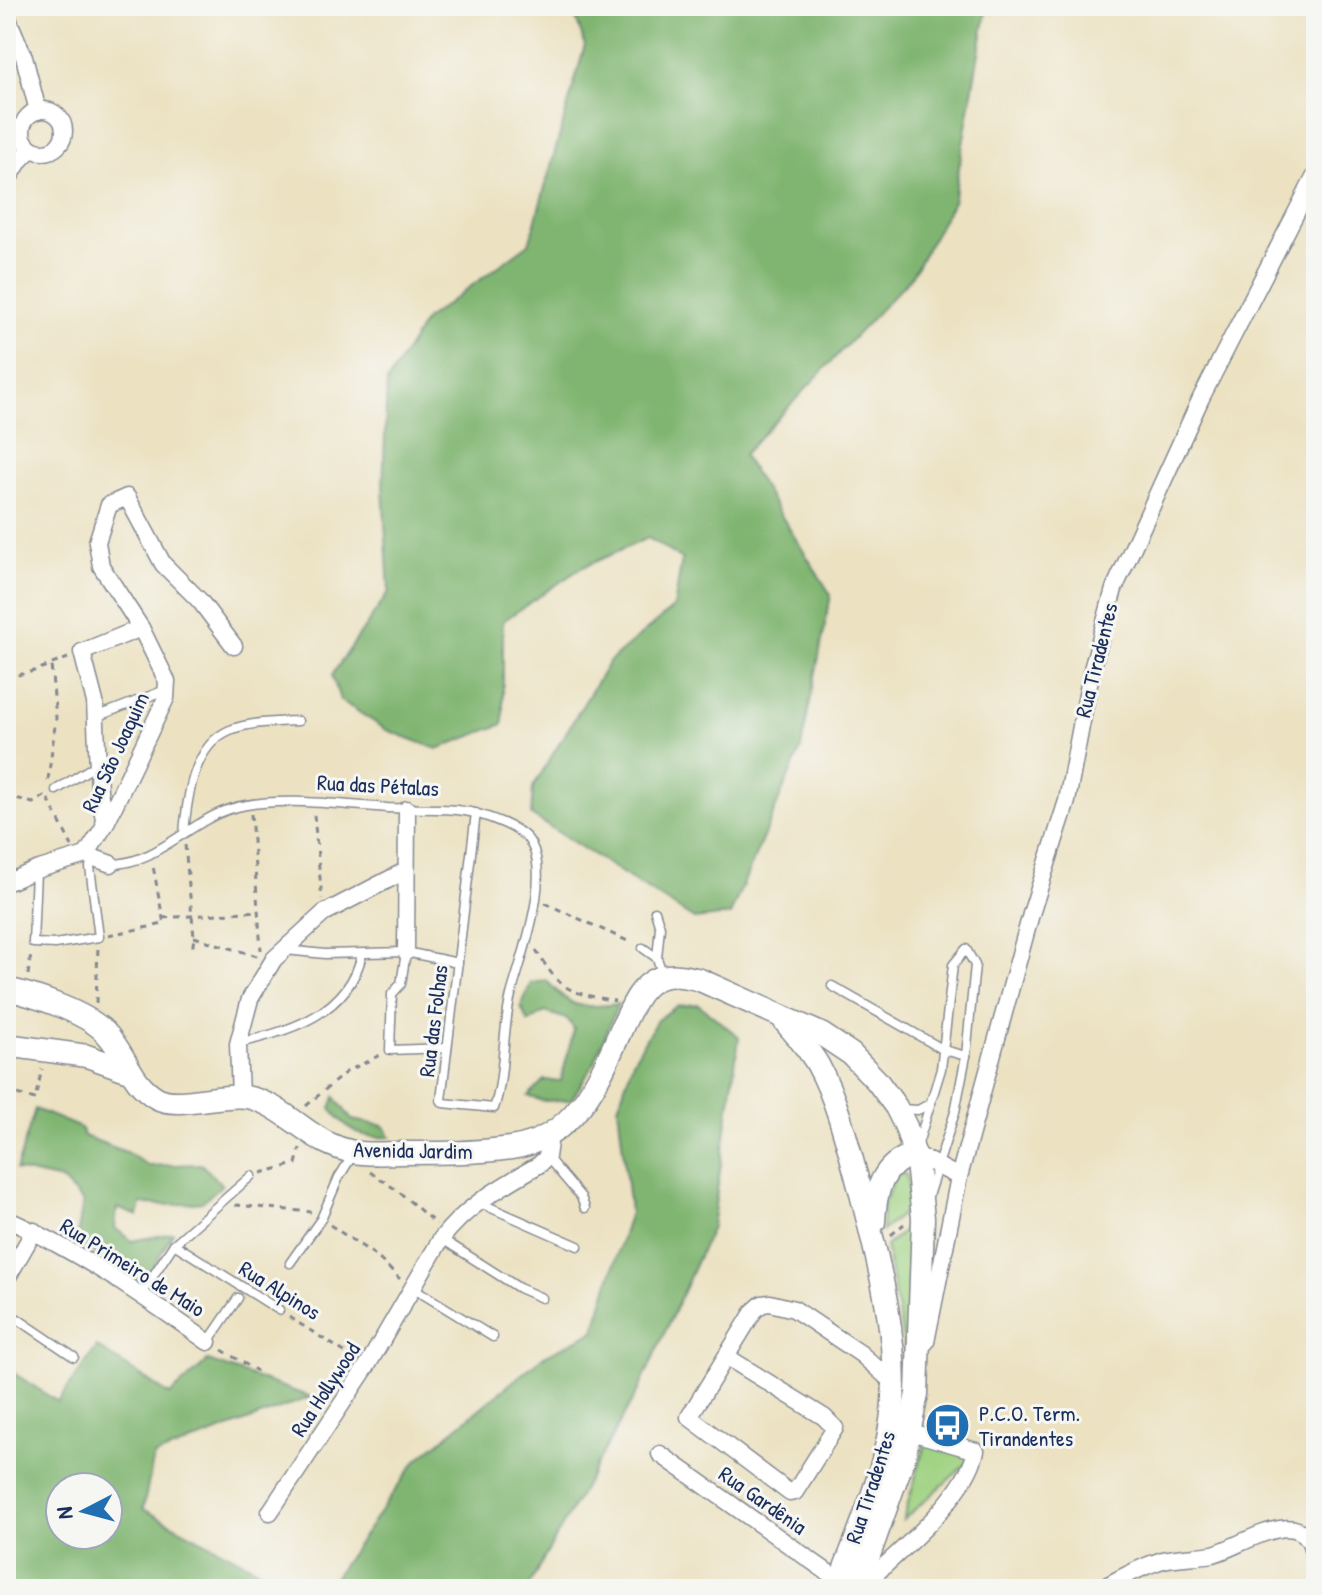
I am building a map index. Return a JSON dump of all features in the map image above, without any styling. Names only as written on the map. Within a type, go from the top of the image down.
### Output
[{"type":"street","points":[[6,14],[24,57],[38,111]]},
{"type":"street","points":[[45,110],[58,116],[64,129],[63,136],[51,151],[31,149],[23,138],[23,125],[31,113],[38,111],[45,110]]},
{"type":"street","points":[[6,183],[31,149]]},
{"type":"street","name":"Rua Tiradentes","points":[[848,1587],[911,1432],[959,1177],[1031,914],[1067,801],[1088,685],[1114,589],[1201,398],[1316,174]]},
{"type":"street","name":"Rua São Joaquim","points":[[85,856],[105,825],[168,689],[141,628],[101,566],[97,542],[109,505],[127,497],[163,564],[200,601],[234,646]]},
{"type":"street","points":[[105,825],[99,791],[95,702],[82,652],[141,628]]},
{"type":"street","points":[[406,952],[407,809]]},
{"type":"street","points":[[6,883],[36,870],[85,856]]},
{"type":"street","name":"Rua das Pétalas","points":[[85,856],[111,864]]},
{"type":"street","points":[[240,1096],[238,1044],[250,999],[262,976],[284,949],[324,913],[405,871]]},
{"type":"street","points":[[660,967],[700,980],[821,1034],[851,1054],[896,1107],[915,1154],[959,1177]]},
{"type":"street","name":"Avenida Jardim","points":[[109,1053],[144,1088],[165,1101],[240,1096],[259,1100],[360,1161],[548,1146],[592,1090],[633,1005],[660,967]]},
{"type":"street","points":[[6,1045],[109,1053],[104,1031],[80,1016],[15,991]]},
{"type":"street","points":[[781,1018],[807,1048],[826,1083],[879,1240]]},
{"type":"street","name":"Rua Hollywood","points":[[270,1512],[367,1366],[441,1239],[476,1202],[522,1176],[548,1146]]},
{"type":"street","points":[[879,1240],[874,1206],[883,1176],[893,1164],[915,1154]]},
{"type":"street","name":"Rua Tiradentes","points":[[915,1154],[919,1377]]},
{"type":"street","name":"Rua Primeiro de Maio","points":[[6,1219],[61,1245],[141,1294],[208,1342]]},
{"type":"street","points":[[6,1280],[34,1231]]},
{"type":"street","name":"Rua Tiradentes","points":[[848,1587],[892,1418],[894,1383],[879,1240]]},
{"type":"street","points":[[727,1357],[824,1417],[835,1428],[795,1492],[790,1493],[689,1419],[690,1412],[754,1311],[762,1304],[794,1309],[861,1354],[894,1383],[902,1396],[904,1426],[911,1432],[897,1442],[883,1459]]},
{"type":"street","points":[[861,1354],[891,1345]]},
{"type":"street","name":"Rua Tiradentes","points":[[848,1587],[958,1489],[971,1470],[976,1451],[911,1432]]},
{"type":"street","name":"Rua Gardênia","points":[[660,1454],[848,1587]]},
{"type":"street","points":[[1111,1587],[1153,1563],[1213,1554],[1269,1529],[1289,1528],[1303,1534],[1313,1548],[1314,1560]]},
{"type":"lane","points":[[95,717],[168,689]]},
{"type":"lane","points":[[184,833],[187,800],[195,771],[210,746],[228,731],[269,722],[298,721]]},
{"type":"lane","points":[[56,790],[98,764]]},
{"type":"lane","name":"Rua das Pétalas","points":[[111,864],[150,854],[210,817],[250,805],[313,803],[476,813],[521,832],[534,850],[538,868],[528,937]]},
{"type":"lane","name":"Rua das Folhas","points":[[476,813],[443,1103],[495,1108],[506,1013],[528,937]]},
{"type":"lane","points":[[36,870],[33,943],[55,944],[99,937],[90,867],[85,856]]},
{"type":"lane","points":[[655,911],[660,927],[660,967]]},
{"type":"lane","points":[[643,948],[660,967]]},
{"type":"lane","points":[[284,949],[304,954],[406,952],[458,963]]},
{"type":"lane","name":"Rua Tiradentes","points":[[917,1215],[939,1167],[955,1112],[966,1056],[975,965],[966,949],[953,965],[944,1050]]},
{"type":"lane","points":[[406,952],[401,984],[392,994],[390,1050],[447,1048]]},
{"type":"lane","points":[[238,1044],[290,1029],[317,1016],[355,979],[362,954]]},
{"type":"lane","points":[[832,986],[944,1050],[966,1056]]},
{"type":"lane","points":[[915,1154],[944,1050]]},
{"type":"lane","points":[[896,1107],[918,1110],[931,1103]]},
{"type":"lane","points":[[548,1146],[585,1208]]},
{"type":"lane","points":[[290,1263],[321,1219],[339,1177],[360,1161]]},
{"type":"lane","points":[[141,1294],[174,1244],[251,1176]]},
{"type":"lane","points":[[476,1202],[578,1246]]},
{"type":"lane","points":[[441,1239],[519,1288],[542,1298]]},
{"type":"lane","name":"Rua Alpinos","points":[[174,1244],[279,1310]]},
{"type":"lane","points":[[413,1288],[493,1337]]},
{"type":"lane","points":[[208,1342],[238,1298]]},
{"type":"lane","points":[[6,1311],[74,1357]]},
{"type":"path","points":[[6,678],[82,652]]},
{"type":"path","points":[[51,665],[56,718],[46,795],[85,856]]},
{"type":"path","points":[[6,795],[33,803],[46,795]]},
{"type":"path","points":[[313,803],[324,913]]},
{"type":"path","points":[[194,937],[261,958],[250,805]]},
{"type":"path","points":[[184,833],[194,937],[192,952]]},
{"type":"path","points":[[96,1003],[99,937],[164,924],[150,854]]},
{"type":"path","points":[[535,898],[643,948]]},
{"type":"path","points":[[163,918],[258,911]]},
{"type":"path","points":[[528,937],[557,983],[580,994],[633,1005]]},
{"type":"path","points":[[15,991],[33,943]]},
{"type":"path","points":[[6,1091],[36,1098],[47,1049]]},
{"type":"path","points":[[291,1119],[346,1072],[390,1050]]},
{"type":"path","points":[[360,1161],[434,1219],[441,1239]]},
{"type":"path","points":[[251,1176],[296,1164]]},
{"type":"path","points":[[879,1240],[917,1215]]},
{"type":"path","name":"Rua Alpinos","points":[[279,1310],[367,1366]]},
{"type":"path","points":[[208,1342],[257,1371]]},
{"type":"green space","points":[[572,6],[987,6],[953,202],[911,277],[743,455],[831,595],[801,748],[730,915],[694,919],[531,815],[533,787],[609,662],[674,607],[682,559],[648,538],[581,568],[503,621],[503,724],[437,749],[387,730],[340,700],[332,675],[389,592],[383,488],[387,382],[425,320],[529,244],[585,45]]},
{"type":"green space","points":[[547,981],[578,1005],[618,1004],[594,1064],[571,1100],[543,1101],[528,1096],[544,1080],[561,1081],[574,1029],[567,1019],[545,1012],[528,1022],[521,1007],[531,983]]},
{"type":"green space","points":[[698,1004],[739,1037],[712,1227],[641,1385],[527,1589],[326,1589],[416,1461],[544,1356],[594,1331],[630,1212],[618,1107],[633,1061],[657,1020],[677,1006]]},
{"type":"green space","points":[[335,1097],[352,1120],[384,1126],[391,1137],[372,1137],[350,1128],[331,1109]]},
{"type":"green space","points":[[35,1109],[81,1128],[84,1136],[126,1152],[149,1166],[201,1164],[222,1185],[202,1202],[141,1204],[138,1216],[117,1208],[115,1228],[131,1241],[173,1233],[144,1283],[76,1243],[83,1202],[61,1180],[16,1170]]},
{"type":"green space","points":[[897,1173],[907,1175],[909,1208],[882,1231],[883,1205]]},
{"type":"green space","points":[[910,1225],[908,1366],[886,1246]]},
{"type":"green space","points":[[97,1347],[170,1395],[208,1361],[311,1397],[154,1456],[143,1509],[295,1589],[6,1589],[6,1368],[58,1402]]},
{"type":"green space","points":[[927,1438],[974,1457],[903,1520]]},
{"type":"place","name":"P.C.O. Term. Tirandentes","points":[[948,1426]]}]
